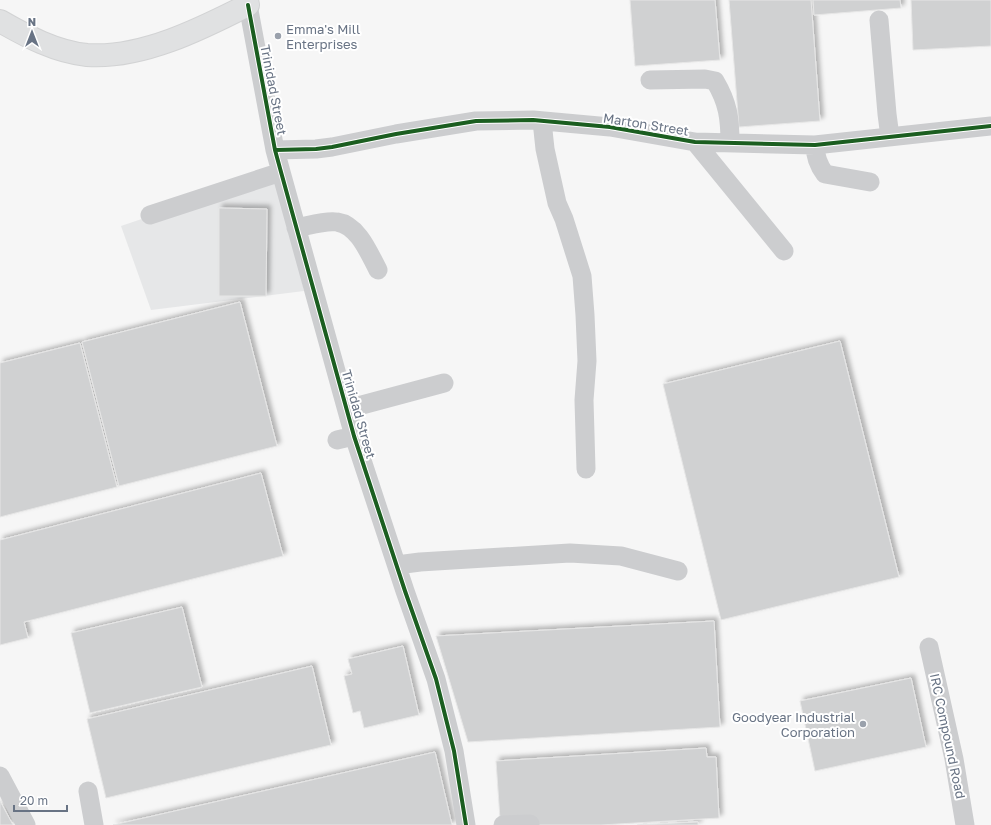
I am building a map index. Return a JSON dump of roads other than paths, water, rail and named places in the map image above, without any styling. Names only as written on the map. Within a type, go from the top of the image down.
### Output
[{"type":"main road","points":[[0,21],[22,34],[58,49],[87,55],[118,54],[166,42],[221,18],[248,2]]},
{"type":"street","name":"Trinidad Street","points":[[248,2],[275,150],[347,409],[346,438],[397,565],[438,686],[454,751],[466,825]]},
{"type":"street","points":[[879,20],[890,137]]},
{"type":"street","points":[[650,80],[705,79],[715,81],[724,97],[730,126],[730,143]]},
{"type":"street","name":"Marton Street","points":[[275,150],[332,147],[396,134],[476,121],[542,121],[610,127],[695,142],[815,145],[991,126]]},
{"type":"street","points":[[542,121],[545,149],[557,203],[564,219],[582,276],[587,361],[584,400],[586,469]]},
{"type":"street","points":[[695,142],[784,251]]},
{"type":"street","points":[[815,145],[820,167],[825,174],[870,182]]},
{"type":"street","points":[[150,215],[281,172]]},
{"type":"street","points":[[296,228],[336,221],[347,225],[365,244],[378,270]]},
{"type":"street","points":[[347,409],[444,383]]},
{"type":"street","points":[[397,565],[420,562],[570,553],[621,556],[678,571]]},
{"type":"street","name":"IRC Compound Road","points":[[930,647],[954,759],[965,825]]},
{"type":"street","points":[[0,776],[26,825]]},
{"type":"street","points":[[88,791],[94,825]]},
{"type":"street","points":[[503,825],[530,824]]},
{"type":"place","name":"Emma's Mill Enterprises","points":[[278,36]]},
{"type":"place","name":"Goodyear Industrial Corporation","points":[[863,724]]}]
